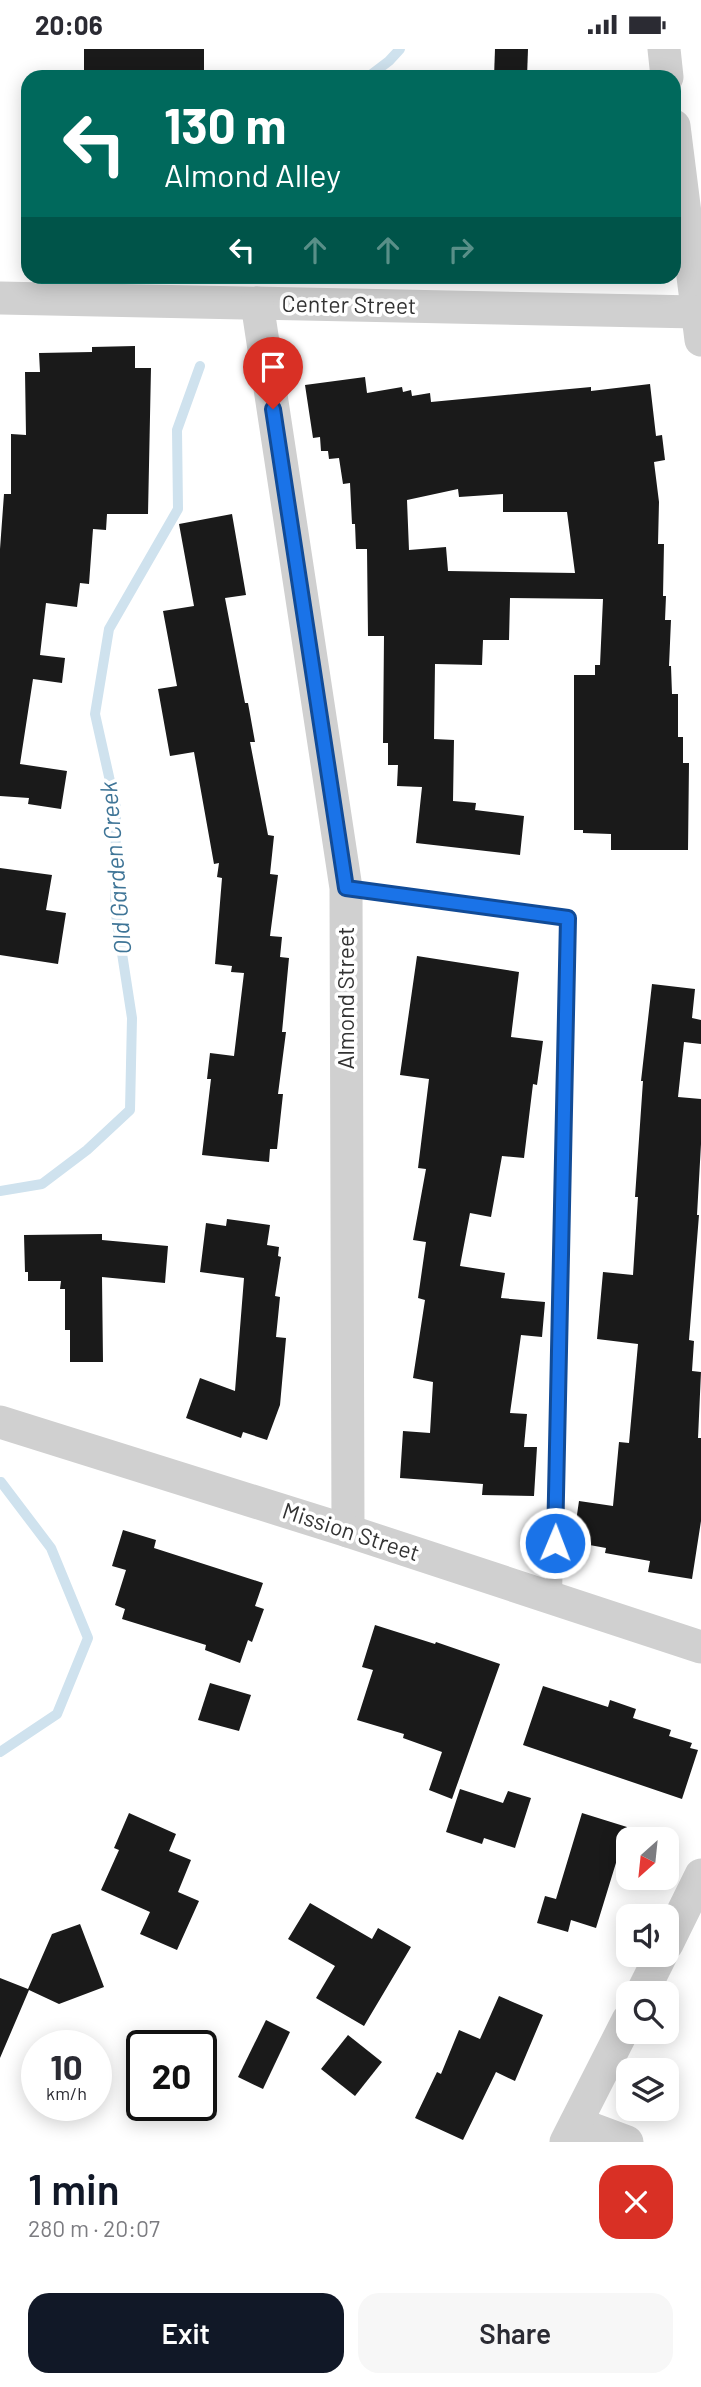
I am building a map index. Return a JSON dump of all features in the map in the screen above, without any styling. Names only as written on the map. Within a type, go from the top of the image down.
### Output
[{"type":"street","points":[[664,49],[666,70]]},
{"type":"street","points":[[681,182],[699,326]]},
{"type":"street","name":"Center Street","points":[[0,298],[257,303],[699,326]]},
{"type":"street","name":"Almond Street","points":[[257,303],[346,888],[348,1531]]},
{"type":"street","name":"Mission Street","points":[[0,1422],[348,1531],[701,1647]]},
{"type":"street","points":[[679,1920],[701,1875]]},
{"type":"street","points":[[616,2044],[571,2132],[627,2142]]},
{"type":"lane","points":[[346,888],[568,918],[554,1598]]},
{"type":"building","points":[[84,49],[204,49],[204,70],[84,70]]},
{"type":"building","points":[[495,49],[528,49],[527,70],[494,70]]},
{"type":"building","points":[[135,346],[135,368],[151,368],[148,514],[107,514],[106,530],[93,529],[89,584],[80,583],[77,607],[46,603],[40,655],[65,658],[62,683],[33,679],[20,764],[67,771],[61,809],[28,804],[29,798],[0,796],[0,549],[4,494],[11,494],[11,434],[26,435],[25,372],[40,372],[39,353],[92,352],[92,347]]},
{"type":"building","points":[[365,377],[367,393],[402,387],[403,392],[411,390],[412,396],[430,393],[431,402],[591,387],[591,391],[650,384],[656,436],[662,435],[665,460],[654,462],[659,502],[658,544],[664,544],[663,596],[666,596],[665,620],[671,620],[669,666],[672,694],[678,694],[678,737],[683,737],[683,763],[689,763],[688,850],[611,850],[611,834],[574,830],[574,675],[595,675],[595,665],[600,665],[603,599],[510,598],[509,640],[483,640],[482,665],[435,664],[434,739],[454,740],[453,801],[476,803],[475,810],[524,816],[520,855],[416,843],[422,787],[397,786],[398,765],[388,765],[388,743],[383,743],[384,636],[368,636],[367,549],[356,549],[350,483],[343,484],[339,458],[329,459],[328,451],[321,451],[320,437],[313,438],[305,385]],"holes":[[[458,489],[459,497],[503,494],[503,512],[567,512],[575,573],[448,571],[446,547],[409,550],[407,500]]]},
{"type":"building","points":[[232,514],[246,595],[225,598],[245,703],[248,703],[255,742],[250,742],[268,835],[274,836],[270,874],[278,875],[270,936],[282,937],[280,957],[289,958],[282,1032],[286,1032],[278,1094],[283,1094],[277,1149],[270,1149],[269,1162],[202,1155],[211,1079],[207,1079],[210,1053],[234,1056],[244,973],[231,972],[232,966],[215,964],[222,878],[217,877],[219,863],[214,864],[194,752],[170,756],[158,689],[177,686],[163,611],[194,606],[179,524]]},
{"type":"building","points":[[0,868],[52,875],[46,910],[66,913],[58,964],[0,955]]},
{"type":"building","points":[[417,956],[519,972],[511,1037],[543,1041],[537,1085],[533,1084],[524,1158],[502,1156],[491,1217],[470,1213],[460,1266],[505,1273],[501,1298],[545,1302],[542,1337],[521,1335],[510,1413],[527,1414],[524,1447],[537,1447],[534,1496],[482,1495],[483,1484],[400,1478],[403,1431],[430,1433],[433,1382],[413,1378],[425,1300],[418,1298],[426,1242],[413,1240],[426,1169],[418,1168],[429,1079],[400,1075]]},
{"type":"building","points":[[652,984],[695,989],[692,1018],[701,1020],[701,1044],[684,1042],[678,1097],[701,1099],[699,1215],[689,1340],[694,1341],[692,1371],[701,1372],[698,1438],[701,1438],[701,1521],[692,1579],[648,1572],[650,1561],[605,1553],[606,1548],[573,1542],[579,1501],[613,1506],[619,1442],[629,1443],[638,1344],[597,1339],[603,1272],[633,1275],[641,1081]]},
{"type":"building","points":[[227,1219],[270,1225],[267,1245],[279,1247],[278,1256],[281,1257],[275,1296],[280,1297],[276,1337],[286,1338],[280,1405],[267,1440],[243,1432],[241,1438],[186,1418],[200,1378],[235,1391],[244,1278],[200,1272],[206,1223],[226,1226]]},
{"type":"building","points":[[102,1234],[102,1240],[168,1246],[165,1283],[102,1277],[103,1362],[70,1362],[70,1330],[65,1330],[65,1289],[60,1289],[61,1281],[28,1281],[28,1272],[25,1272],[24,1235]]},
{"type":"building","points":[[123,1530],[156,1540],[154,1548],[263,1583],[255,1606],[264,1609],[252,1642],[248,1640],[240,1663],[205,1650],[206,1645],[122,1619],[125,1609],[115,1605],[126,1570],[112,1566]]},
{"type":"building","points":[[375,1625],[500,1664],[452,1799],[429,1790],[442,1752],[403,1738],[404,1734],[357,1720],[373,1670],[362,1667]]},
{"type":"building","points":[[210,1683],[251,1695],[239,1731],[198,1720]]},
{"type":"building","points":[[543,1686],[608,1707],[610,1700],[636,1709],[633,1718],[671,1730],[669,1736],[692,1743],[690,1748],[698,1750],[682,1799],[523,1745]]},
{"type":"building","points":[[460,1789],[503,1803],[508,1791],[531,1798],[515,1848],[484,1838],[482,1844],[446,1832]]},
{"type":"building","points":[[129,1813],[176,1834],[169,1851],[191,1860],[178,1892],[199,1901],[177,1950],[140,1934],[150,1912],[101,1890],[119,1850],[114,1848]]},
{"type":"building","points":[[582,1813],[627,1827],[616,1827],[616,1863],[596,1928],[571,1920],[568,1932],[537,1923],[545,1896],[556,1899]]},
{"type":"building","points":[[310,1903],[372,1939],[378,1928],[411,1947],[364,2026],[316,1998],[335,1966],[288,1939]]},
{"type":"building","points":[[80,1924],[104,1987],[59,2004],[29,1990],[0,2058],[0,1978],[28,1989],[52,1934]]},
{"type":"building","points":[[499,1996],[543,2015],[515,2081],[496,2072],[463,2140],[415,2118],[437,2072],[441,2074],[459,2030],[480,2039]]},
{"type":"building","points":[[266,2020],[290,2032],[263,2089],[238,2077]]},
{"type":"building","points":[[348,2035],[382,2062],[355,2096],[321,2069]]},
{"type":"waterway","name":"Old Garden Creek","points":[[377,70],[400,49]]},
{"type":"waterway","name":"Old Garden Creek","points":[[0,1191],[42,1184],[87,1150],[130,1110],[132,1018],[115,908],[116,808],[95,714],[109,629],[178,509],[177,430],[200,366]]},
{"type":"waterway","name":"Old Garden Creek","points":[[0,1752],[57,1714],[88,1638],[51,1548],[1,1482]]},
{"type":"route","points":[[273,409],[346,888],[568,918],[555,1543]]}]
